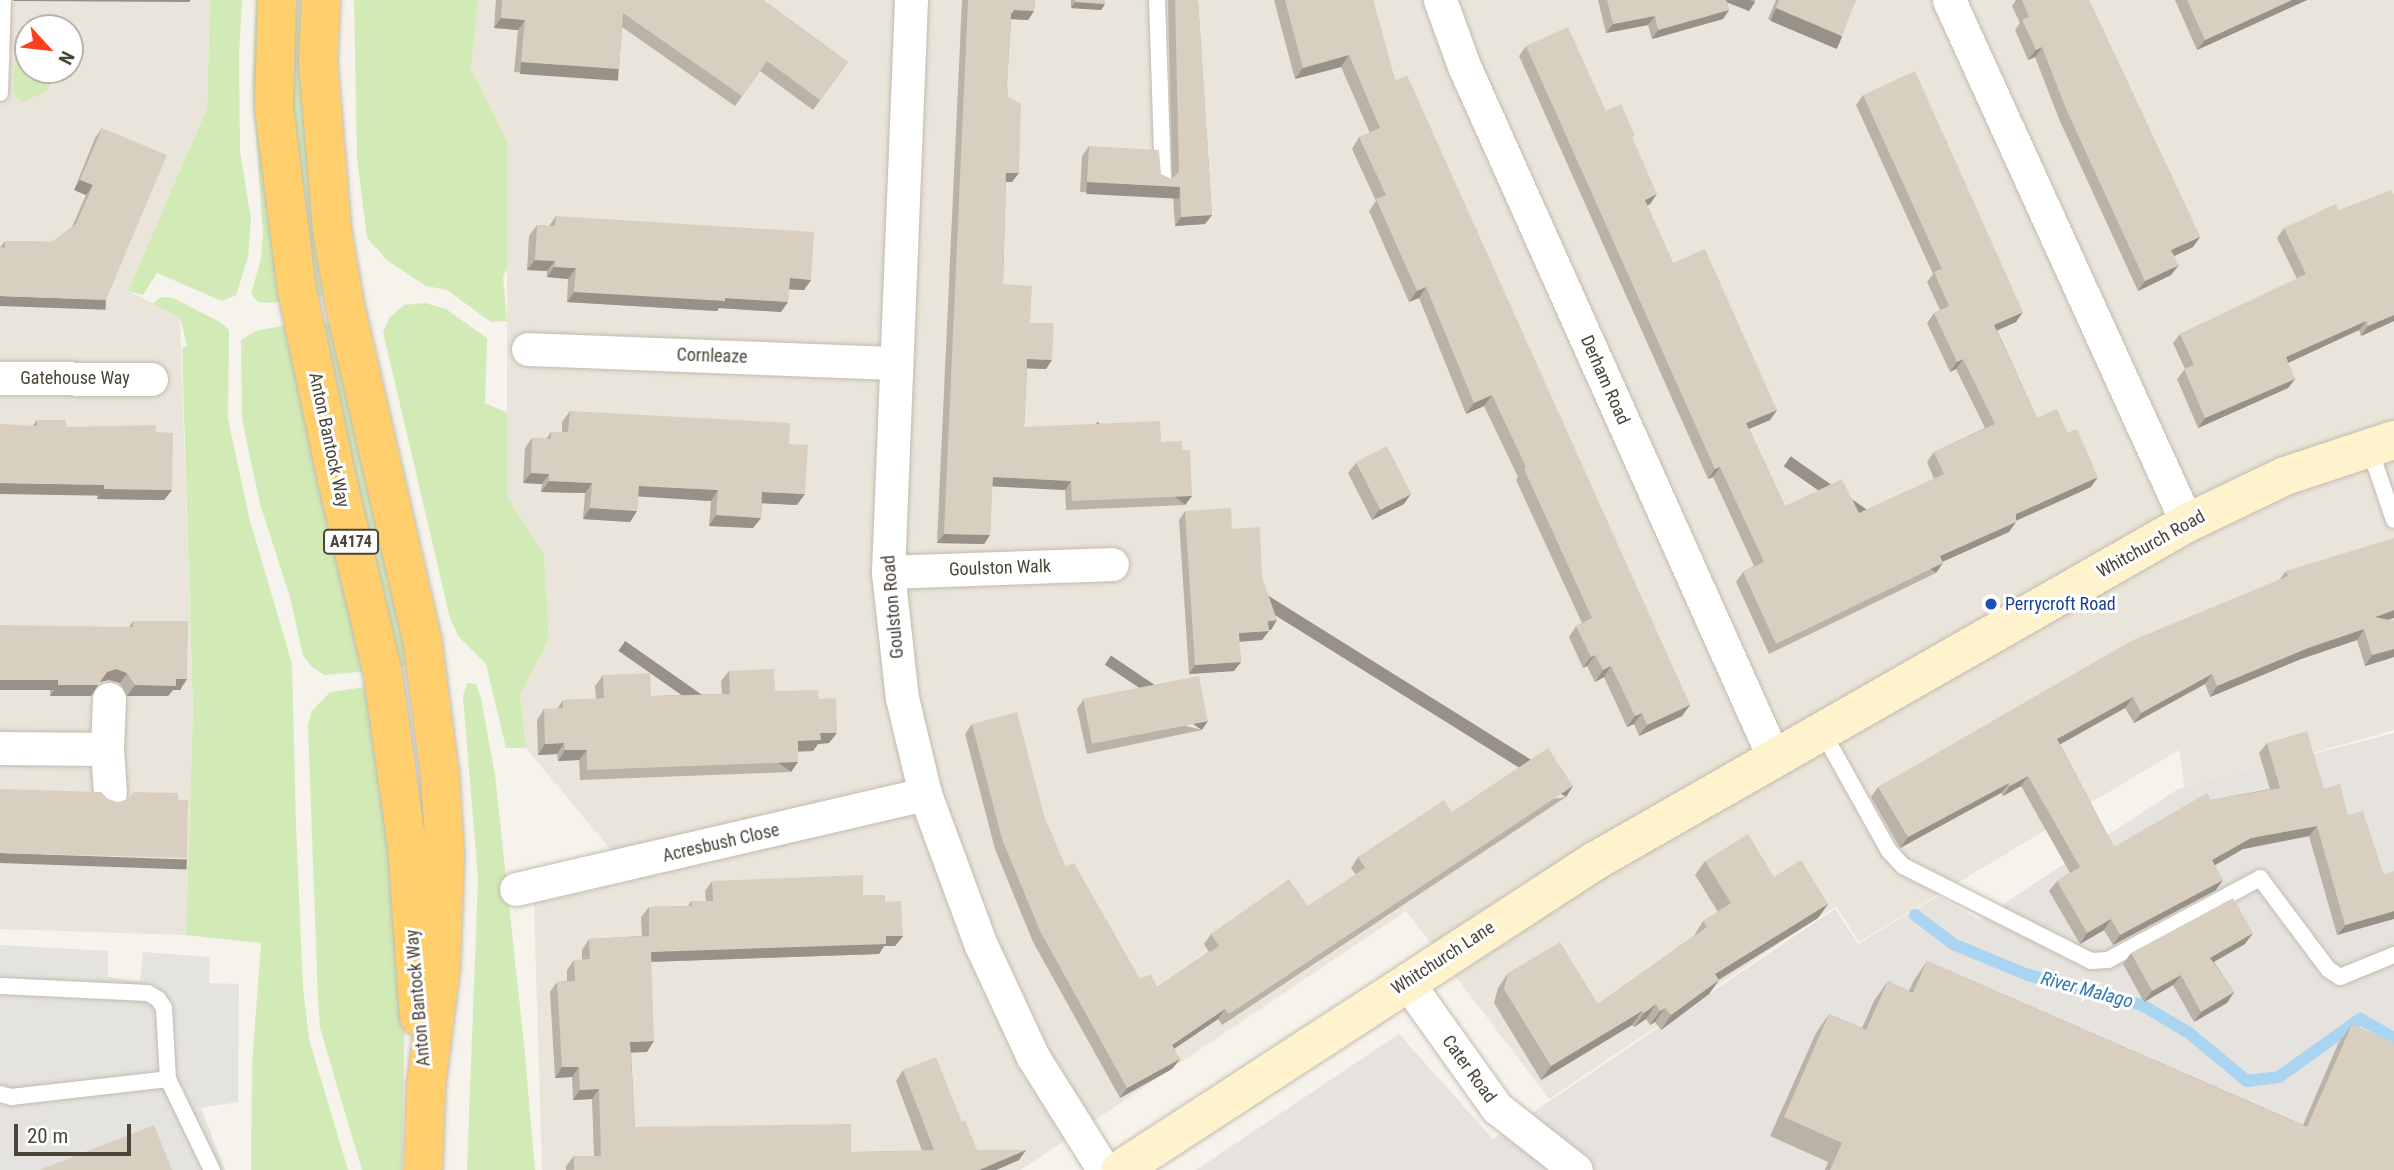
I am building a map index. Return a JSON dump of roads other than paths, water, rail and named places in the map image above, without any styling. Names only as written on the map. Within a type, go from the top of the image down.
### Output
[{"type":"highway","name":"Anton Bantock Way","points":[[277,0],[274,108],[297,290],[338,484],[383,676],[407,845],[426,1086]]},
{"type":"highway","name":"Anton Bantock Way","points":[[321,0],[318,62],[332,230],[345,306],[422,639],[440,776],[445,855],[442,966],[426,1086],[423,1170]]},
{"type":"street","name":"Goulston Road","points":[[911,0],[887,572],[901,698],[925,794],[981,945],[1027,1044],[1104,1170]]},
{"type":"street","name":"Derham Road","points":[[1440,0],[1464,66],[1774,758]]},
{"type":"street","points":[[1949,0],[2187,523]]},
{"type":"street","name":"Cornleaze","points":[[528,349],[896,363]]},
{"type":"street","name":"Gatehouse Way","points":[[0,378],[150,379]]},
{"type":"street","name":"Whitchurch Road","points":[[1774,758],[2187,523],[2286,475],[2381,444]]},
{"type":"street","name":"Goulston Walk","points":[[887,572],[1112,564]]},
{"type":"street","points":[[109,699],[107,749],[110,793]]},
{"type":"street","points":[[0,748],[107,749]]},
{"type":"street","name":"Whitchurch Lane","points":[[1120,1170],[1595,861],[1774,758]]},
{"type":"street","name":"Acresbush Close","points":[[516,889],[925,794]]},
{"type":"street","name":"Cater Road","points":[[1407,982],[1497,1108],[1576,1170]]},
{"type":"lane","points":[[0,93],[3,0]]},
{"type":"lane","points":[[1157,0],[1163,178]]},
{"type":"lane","points":[[2381,444],[2394,520]]},
{"type":"lane","points":[[1822,731],[1889,852],[1903,866],[2091,961],[2108,960],[2260,878],[2328,970],[2340,977],[2394,956]]},
{"type":"lane","points":[[0,986],[148,993],[158,999],[164,1008],[167,1079],[212,1170]]},
{"type":"lane","points":[[0,1094],[11,1097],[167,1079]]},
{"type":"waterway","name":"River Malago","points":[[1915,915],[1953,944],[2028,975],[2142,1005],[2189,1033],[2247,1081],[2279,1077],[2360,1019],[2394,1038]]},
{"type":"place","name":"Perrycroft Road","points":[[1991,604]]}]
